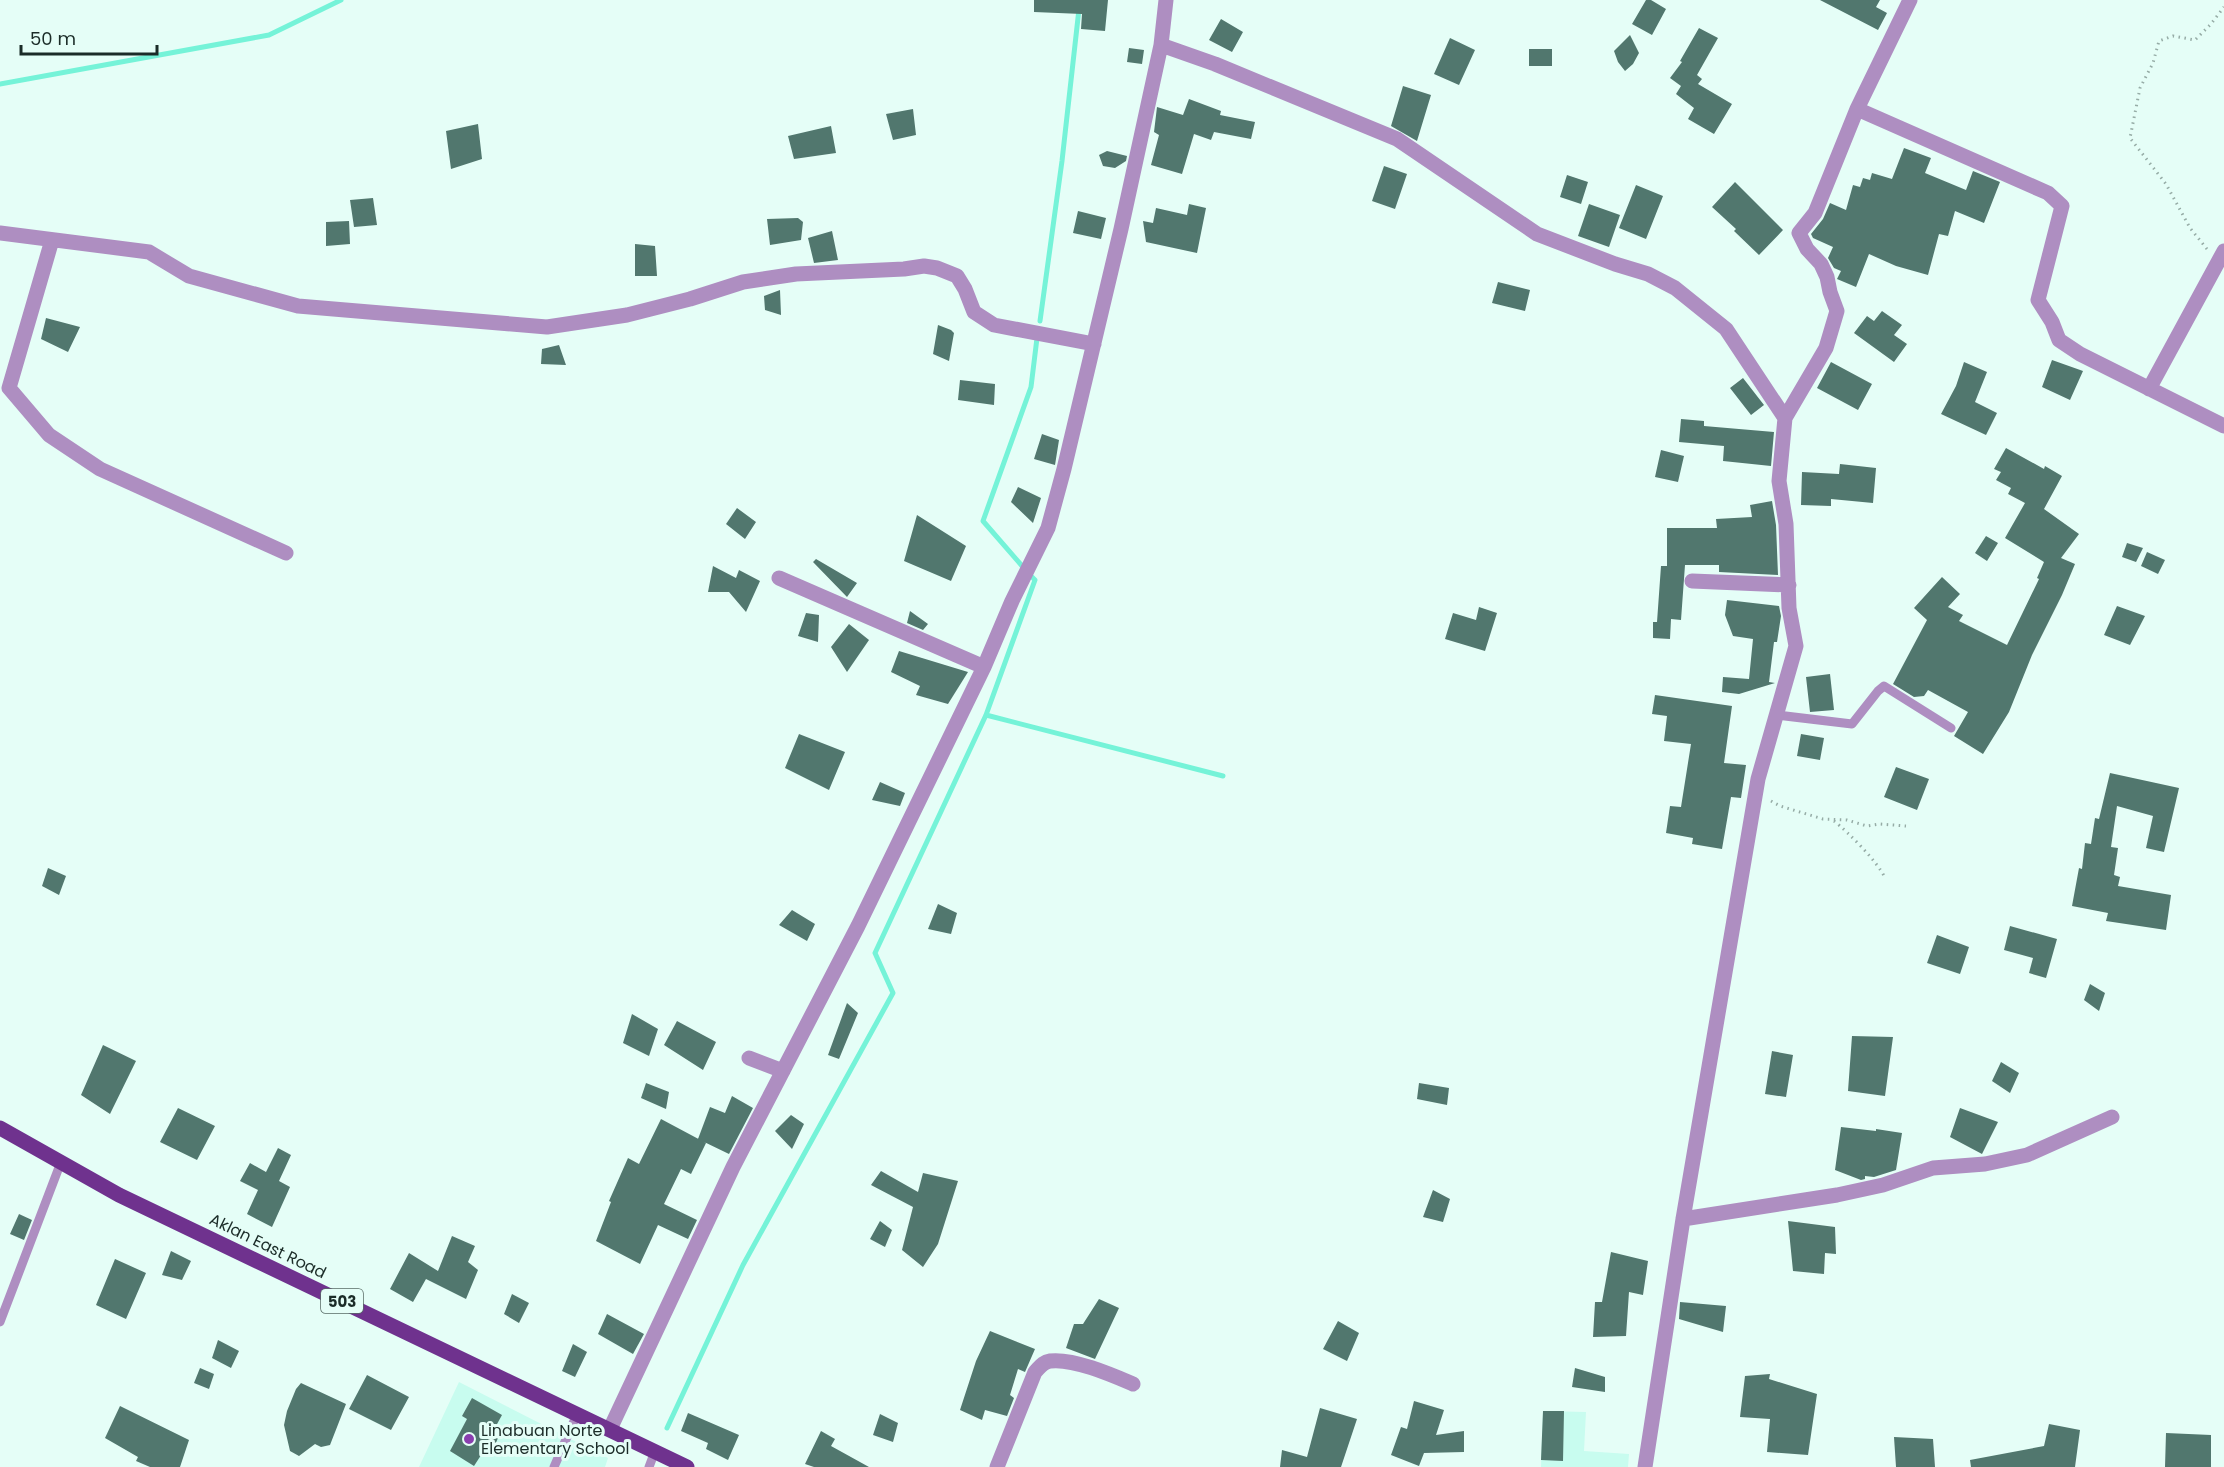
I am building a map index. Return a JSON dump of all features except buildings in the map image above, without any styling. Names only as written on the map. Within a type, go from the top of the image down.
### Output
[{"type":"main road","name":"Aklan East Road","points":[[0,1128],[119,1195],[687,1467]]},
{"type":"street","points":[[610,1429],[733,1167],[858,926],[984,667],[1012,601],[1048,528],[1094,344],[1161,45],[1166,0]]},
{"type":"street","points":[[1645,1467],[1683,1219],[1757,783],[1796,646],[1789,608],[1786,524],[1779,481],[1785,418],[1826,348],[1837,311],[1821,264],[1808,249],[1798,232],[1815,213],[1857,109],[1910,0]]},
{"type":"street","points":[[1161,45],[1215,64],[1397,139],[1537,234],[1648,274],[1675,288],[1726,329],[1785,418]]},
{"type":"street","points":[[1857,109],[2048,193],[2062,206],[2038,300],[2052,322],[2059,340],[2080,354],[2224,426]]},
{"type":"street","points":[[0,233],[149,252],[189,276],[298,306],[547,327],[627,315],[690,299],[743,282],[796,274],[924,266],[937,268],[957,276],[974,312],[994,325],[1094,344]]},
{"type":"street","points":[[52,240],[9,388],[49,435],[100,469],[286,553]]},
{"type":"street","points":[[2149,389],[2221,256]]},
{"type":"street","points":[[779,578],[984,667]]},
{"type":"street","points":[[1692,581],[1789,585]]},
{"type":"street","points":[[749,1058],[783,1071]]},
{"type":"street","points":[[1683,1219],[1837,1196],[1883,1185],[1933,1168],[1985,1164],[2027,1155],[2112,1117]]},
{"type":"street","points":[[997,1467],[1035,1372],[1042,1364],[1051,1361],[1083,1365],[1133,1384]]},
{"type":"lane","points":[[1777,715],[1852,724],[1884,686],[1951,728]]},
{"type":"lane","points":[[0,1322],[61,1162]]},
{"type":"lane","points":[[554,1467],[577,1414]]},
{"type":"lane","points":[[649,1467],[655,1451]]},
{"type":"path","points":[[2221,256],[2190,228],[2166,184],[2130,138],[2140,88],[2153,63],[2159,41],[2173,36],[2195,40],[2224,7]]},
{"type":"path","points":[[1757,783],[1765,798],[1806,815],[1867,826],[1880,824],[1906,826]]},
{"type":"path","points":[[1833,819],[1885,878]]},
{"type":"shaded area","points":[[459,1382],[608,1458],[605,1467],[419,1467]]},
{"type":"shaded area","points":[[1543,1411],[1586,1412],[1584,1451],[1629,1454],[1628,1467],[1541,1467]]},
{"type":"waterway","points":[[0,84],[269,35],[341,0]]},
{"type":"waterway","points":[[1040,321],[1062,161],[1080,0]]},
{"type":"waterway","points":[[1023,567],[983,521],[1031,387],[1037,338]]},
{"type":"waterway","points":[[667,1428],[743,1265],[893,993],[875,953],[986,715],[1035,580],[1031,576]]},
{"type":"waterway","points":[[986,715],[1223,776]]},
{"type":"place","name":"Linabuan Norte Elementary School","points":[[469,1439]]}]
